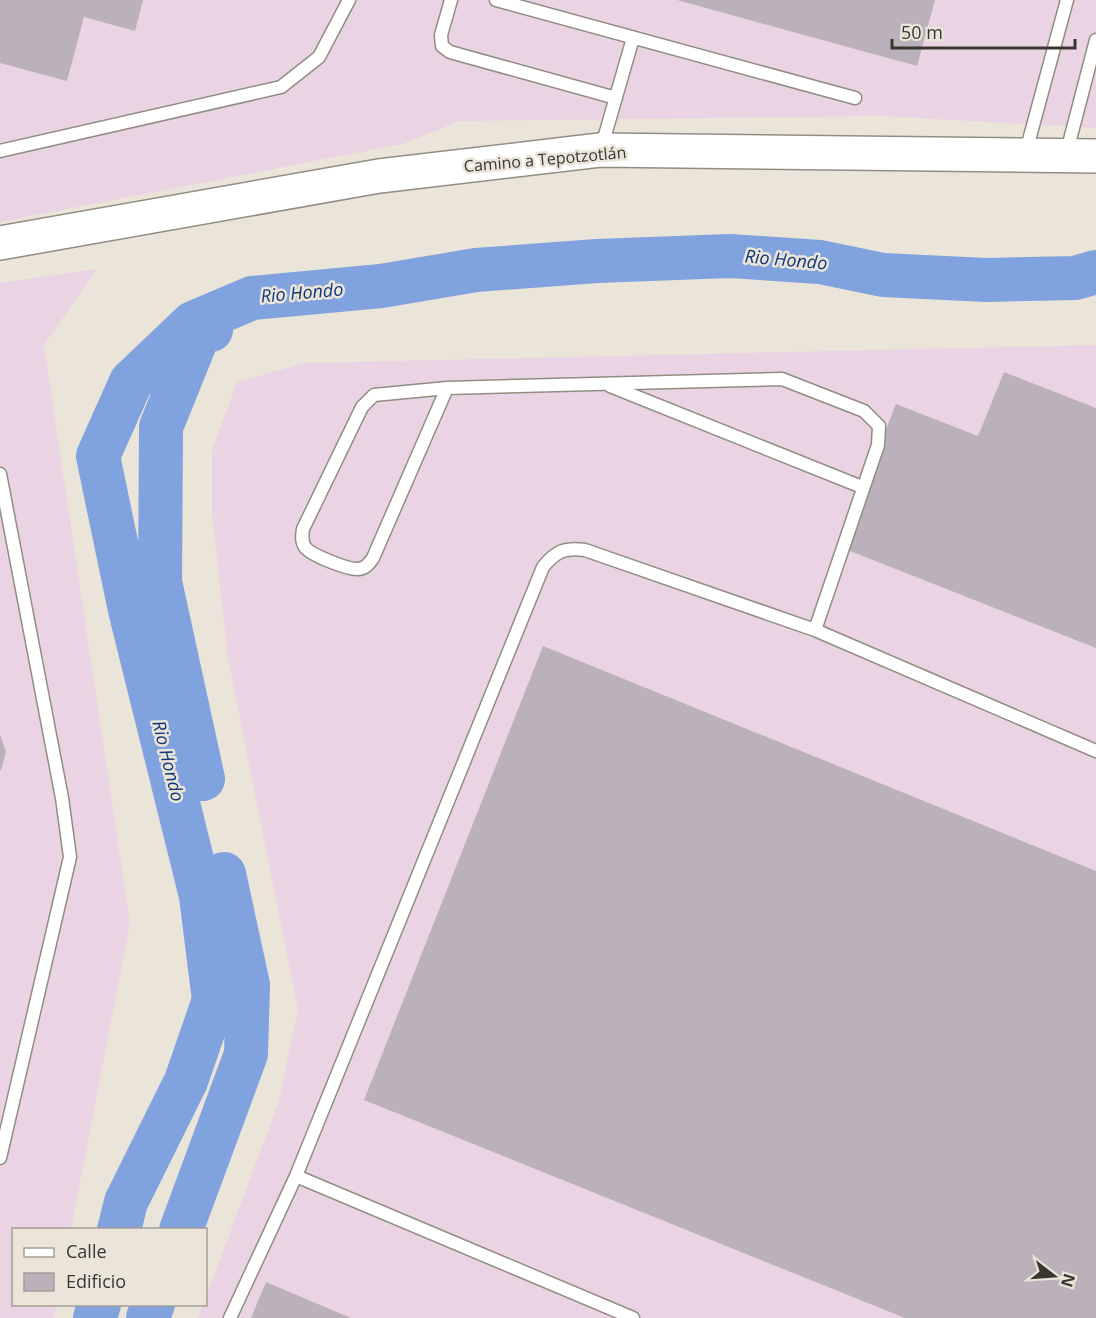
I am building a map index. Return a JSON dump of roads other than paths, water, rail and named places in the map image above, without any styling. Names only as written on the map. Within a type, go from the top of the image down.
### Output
[{"type":"main road","name":"Camino a Tepotzotlán","points":[[0,243],[379,176],[600,150],[1081,156]]},
{"type":"lane","points":[[0,151],[281,87],[319,57],[350,0]]},
{"type":"lane","points":[[451,0],[441,35],[442,46],[450,52],[616,98]]},
{"type":"lane","points":[[496,0],[855,98]]},
{"type":"lane","points":[[1025,156],[1067,0]]},
{"type":"lane","points":[[600,150],[633,38]]},
{"type":"lane","points":[[1081,156],[1096,40]]},
{"type":"lane","points":[[447,388],[368,566],[359,569],[350,568],[313,554],[305,548],[302,538],[303,529],[362,407],[374,395],[447,388],[783,379],[864,411],[879,426],[878,445],[815,630]]},
{"type":"lane","points":[[604,384],[862,487]]},
{"type":"lane","points":[[0,474],[62,798],[70,857],[0,1158]]},
{"type":"lane","points":[[230,1318],[296,1176],[543,567],[553,554],[569,548],[585,550],[815,630],[1096,751]]},
{"type":"lane","points":[[296,1176],[633,1318]]},
{"type":"waterway","name":"Rio Hondo","points":[[120,1228],[126,1202],[186,1081],[214,1000],[201,896],[130,610],[98,456],[131,382],[193,323],[252,298],[381,286],[476,270],[597,261],[730,256],[820,262],[883,275],[987,280],[1075,278],[1096,272]]},
{"type":"waterway","points":[[203,779],[160,582],[161,427],[199,333],[211,330]]},
{"type":"waterway","points":[[182,1228],[246,1054],[248,985],[224,874]]},
{"type":"waterway","name":"Rio Hondo","points":[[95,1318],[98,1306]]},
{"type":"waterway","points":[[148,1318],[152,1306]]}]
